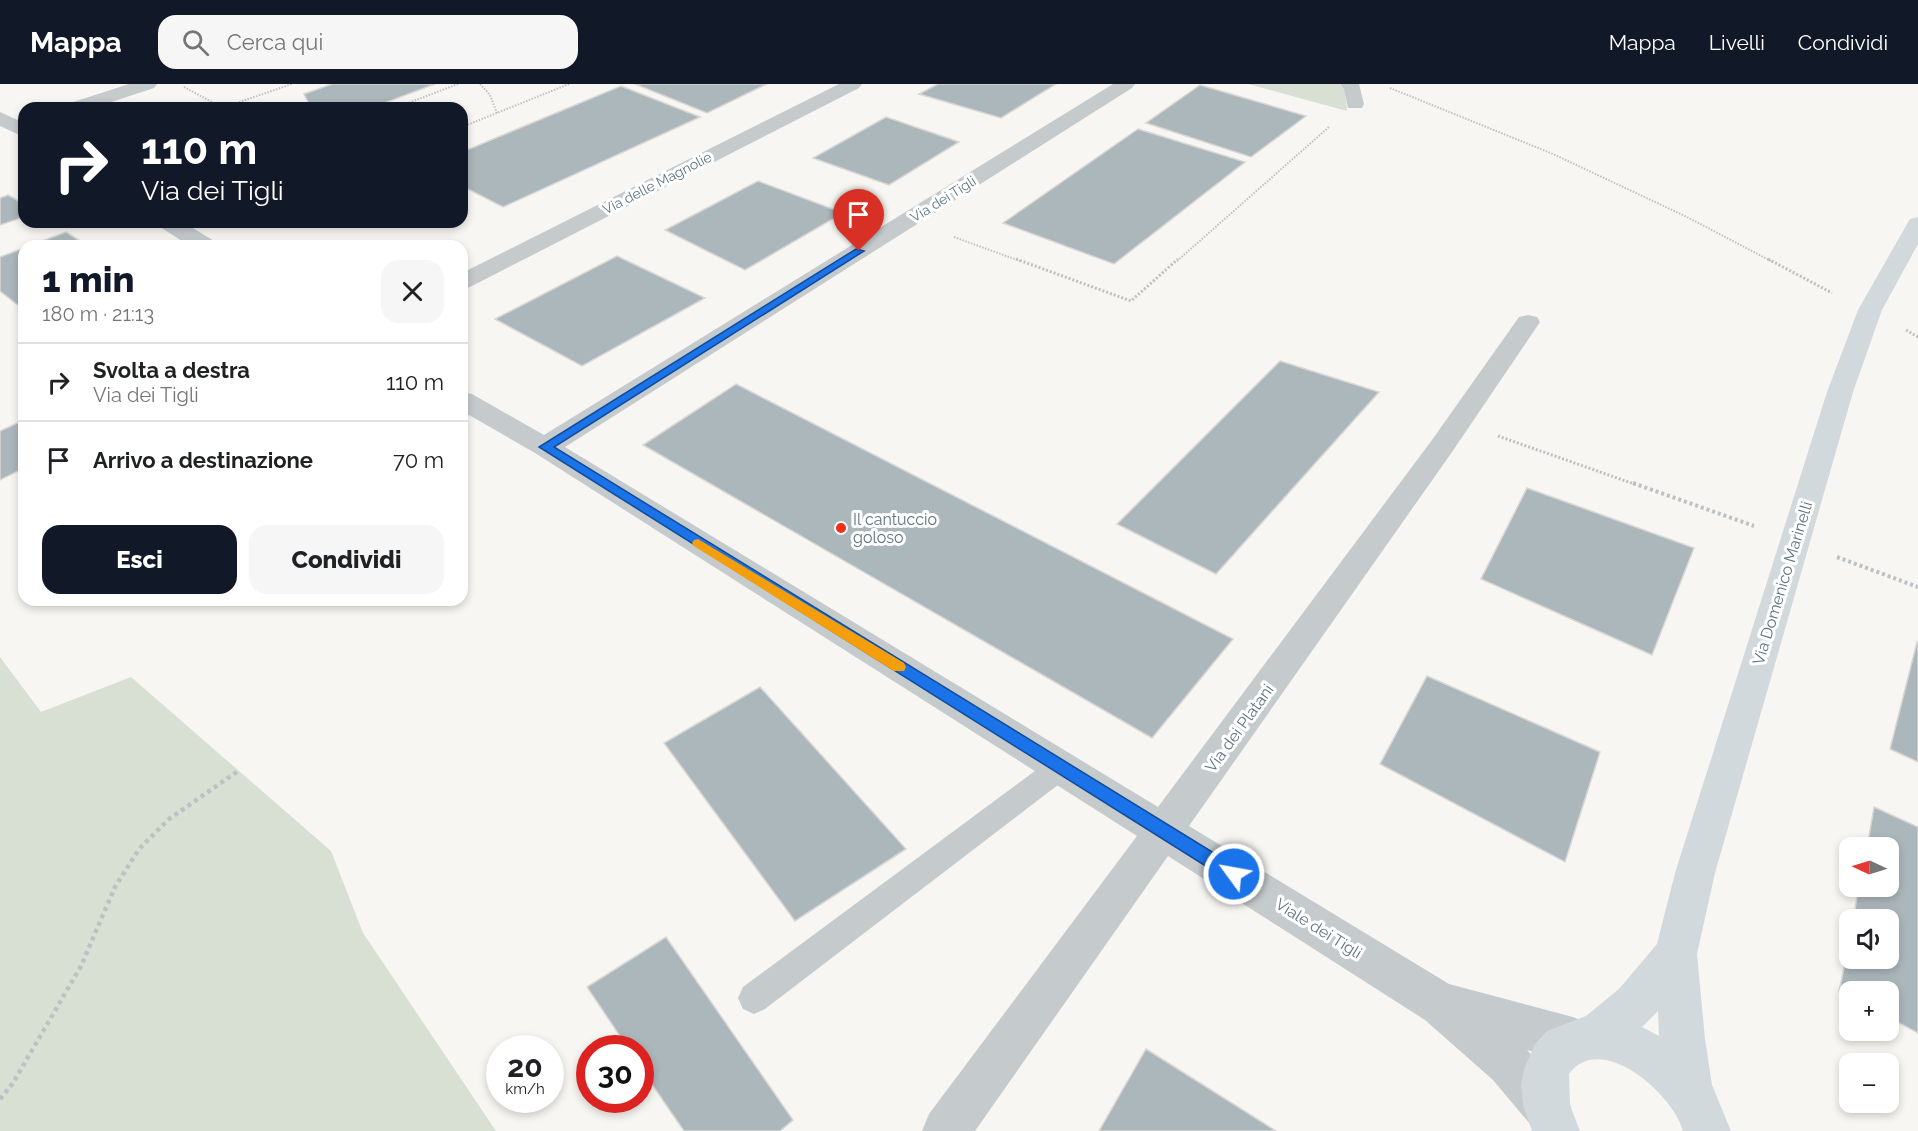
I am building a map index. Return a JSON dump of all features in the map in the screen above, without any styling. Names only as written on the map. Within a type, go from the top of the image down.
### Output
[{"type":"street","points":[[92,102],[148,84]]},
{"type":"street","name":"Via delle Magnolie","points":[[468,279],[853,84]]},
{"type":"street","name":"Via dei Tigli","points":[[545,447],[1126,84]]},
{"type":"street","points":[[1349,84],[1353,88],[1355,104]]},
{"type":"street","name":"Via Domenico Marinelli","points":[[1699,1112],[1682,1039],[1676,954],[1695,873],[1840,392],[1870,310],[1918,224]]},
{"type":"street","points":[[178,228],[196,240]]},
{"type":"street","name":"Via dei Platani","points":[[946,1131],[1459,423],[1528,322]]},
{"type":"street","name":"Viale dei Tigli","points":[[468,403],[545,447],[1441,1004],[1509,1064],[1551,1121]]},
{"type":"street","name":"Via Domenico Marinelli","points":[[1584,1039],[1635,1005],[1676,954]]},
{"type":"street","name":"Viale dei Tigli","points":[[1441,1004],[1584,1039],[1620,1042],[1646,1053],[1670,1071],[1699,1112]]},
{"type":"street","name":"Viale dei Tigli","points":[[1551,1121],[1544,1091],[1546,1069],[1557,1052],[1584,1039]]},
{"type":"lane","points":[[754,998],[1061,767]]},
{"type":"path","points":[[240,102],[292,84]]},
{"type":"path","points":[[411,102],[458,84]]},
{"type":"path","points":[[480,84],[490,95],[497,113]]},
{"type":"path","points":[[468,125],[568,84]]},
{"type":"path","points":[[1381,84],[1563,159],[1687,217],[1824,290],[1870,310]]},
{"type":"path","points":[[184,87],[212,102]]},
{"type":"path","points":[[908,221],[1131,301],[1355,104]]},
{"type":"path","points":[[1459,423],[1795,541],[1918,587]]},
{"type":"path","points":[[0,1099],[13,1083],[81,966],[115,887],[139,849],[169,819],[238,771]]},
{"type":"shaded area","points":[[1248,84],[1339,84],[1345,89],[1347,111]]},
{"type":"shaded area","points":[[0,657],[41,712],[131,677],[331,851],[363,933],[496,1131],[0,1131]]},
{"type":"building","points":[[332,84],[435,84],[387,102],[308,102],[304,94]]},
{"type":"building","points":[[635,84],[767,84],[707,113]]},
{"type":"building","points":[[938,84],[1056,84],[1001,118],[919,94]]},
{"type":"building","points":[[1200,85],[1306,116],[1251,157],[1146,123]]},
{"type":"building","points":[[621,86],[700,117],[503,207],[468,189],[468,150]]},
{"type":"building","points":[[886,117],[959,142],[889,185],[813,158]]},
{"type":"building","points":[[1138,129],[1245,162],[1114,264],[1003,223]]},
{"type":"building","points":[[758,181],[843,213],[745,270],[665,230]]},
{"type":"building","points":[[8,195],[18,201],[18,219],[0,225],[0,198]]},
{"type":"building","points":[[66,232],[79,240],[45,240]]},
{"type":"building","points":[[18,250],[18,305],[0,291],[0,257]]},
{"type":"building","points":[[617,256],[705,298],[582,366],[495,319]]},
{"type":"building","points":[[1280,361],[1379,392],[1216,574],[1117,524]]},
{"type":"building","points":[[736,384],[1233,639],[1152,738],[643,445]]},
{"type":"building","points":[[18,423],[18,471],[0,480],[0,431]]},
{"type":"building","points":[[1527,488],[1694,548],[1652,655],[1481,579]]},
{"type":"building","points":[[1918,643],[1918,762],[1890,749]]},
{"type":"building","points":[[1427,676],[1600,752],[1565,862],[1380,764]]},
{"type":"building","points":[[760,687],[906,849],[795,921],[664,743]]},
{"type":"building","points":[[1874,807],[1918,827],[1918,1033],[1899,1023],[1899,981],[1841,981],[1844,969],[1899,969],[1899,909],[1855,909],[1857,897],[1899,897],[1899,837],[1869,837]]},
{"type":"building","points":[[666,937],[793,1120],[780,1131],[684,1131],[654,1087],[654,1035],[619,1035],[587,987]]},
{"type":"building","points":[[1146,1049],[1276,1131],[1099,1131]]},
{"type":"slow traffic","points":[[698,543],[899,667]]},
{"type":"place","name":"Il cantuccio goloso","points":[[841,528]]},
{"type":"route","points":[[859,251],[545,447],[1234,874]]}]
